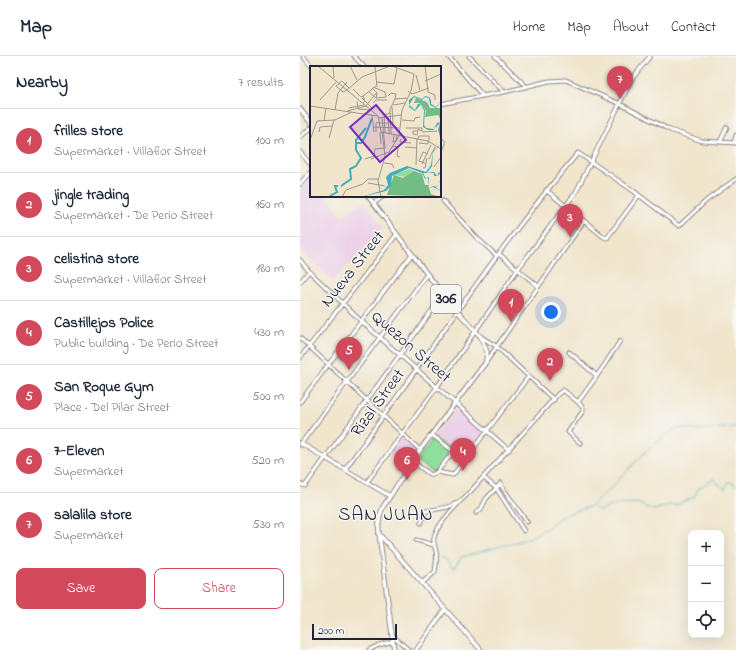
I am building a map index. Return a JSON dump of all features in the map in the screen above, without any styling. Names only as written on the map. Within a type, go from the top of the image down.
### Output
[{"type":"main road","points":[[300,109],[310,122]]},
{"type":"main road","points":[[300,184],[310,173]]},
{"type":"main road","name":"306","points":[[369,197],[443,295],[477,330],[487,352],[486,362]]},
{"type":"main road","points":[[394,650],[378,533],[380,514],[420,450],[486,362]]},
{"type":"main road","points":[[300,444],[390,496]]},
{"type":"main road","points":[[378,533],[481,650]]},
{"type":"street","points":[[303,56],[311,66]]},
{"type":"street","points":[[354,56],[363,66]]},
{"type":"street","points":[[448,56],[483,96]]},
{"type":"street","points":[[469,56],[504,92]]},
{"type":"street","points":[[495,56],[527,86]]},
{"type":"street","points":[[367,482],[437,387],[518,269],[576,192],[592,163],[632,79],[650,56]]},
{"type":"street","points":[[441,104],[504,92],[549,81],[566,80],[620,104],[670,130],[702,141],[735,143],[736,135]]},
{"type":"street","points":[[720,142],[728,127]]},
{"type":"street","points":[[300,137],[310,129]]},
{"type":"street","points":[[441,139],[444,143],[441,150]]},
{"type":"street","points":[[300,152],[310,164]]},
{"type":"street","name":"Rizal Street","points":[[345,469],[384,417],[458,311],[546,190],[578,153],[592,163]]},
{"type":"street","points":[[592,163],[639,195],[679,226],[707,200],[736,179]]},
{"type":"street","points":[[546,190],[607,238],[639,195]]},
{"type":"street","points":[[374,203],[383,197]]},
{"type":"street","points":[[442,201],[476,237],[538,286]]},
{"type":"street","points":[[486,362],[584,221]]},
{"type":"street","name":"Nueva Street","points":[[300,358],[397,234]]},
{"type":"street","points":[[300,402],[412,254]]},
{"type":"street","name":"Quezon Street","points":[[300,260],[309,271],[361,321],[509,450]]},
{"type":"street","points":[[300,282],[309,271]]},
{"type":"street","points":[[300,444],[348,382],[427,274]]},
{"type":"street","points":[[300,484],[305,486],[368,401],[443,295]]},
{"type":"street","points":[[481,337],[496,346],[554,400]]},
{"type":"street","points":[[300,338],[420,450]]},
{"type":"street","points":[[578,402],[620,341]]},
{"type":"street","points":[[569,352],[597,376]]},
{"type":"street","points":[[437,472],[453,476],[529,376]]},
{"type":"street","points":[[422,584],[435,572],[436,552],[433,539],[447,517],[459,502],[484,478],[563,390],[578,402],[584,411],[568,432],[580,443]]},
{"type":"street","points":[[432,435],[465,460]]},
{"type":"street","points":[[413,462],[431,475],[437,472],[453,452]]},
{"type":"street","points":[[484,478],[496,488],[524,531]]},
{"type":"street","points":[[476,513],[486,499],[501,483],[527,522]]},
{"type":"street","points":[[421,523],[426,511],[448,507],[459,502]]},
{"type":"street","points":[[416,540],[434,545]]},
{"type":"street","points":[[416,650],[446,610]]},
{"type":"street","points":[[392,635],[409,650]]},
{"type":"street","points":[[370,650],[379,645],[393,641]]},
{"type":"shaded area","points":[[310,179],[310,197],[327,197],[343,216],[364,201],[383,227],[333,281],[300,250],[300,190]]},
{"type":"shaded area","points":[[456,409],[485,433],[464,459],[434,435]]},
{"type":"shaded area","points":[[403,437],[418,450],[407,467],[388,455]]},
{"type":"green space","points":[[434,437],[451,451],[437,471],[432,472],[417,461]]},
{"type":"waterway","points":[[440,558],[446,559],[452,568],[454,568],[462,557],[527,539],[547,528],[560,517],[591,506],[611,488],[647,450],[673,430],[679,428],[698,430],[736,427]]},
{"type":"waterway","points":[[592,507],[599,511],[616,504],[637,503],[655,510],[668,505],[676,505],[694,497],[698,489],[713,479],[715,479],[717,483],[725,489],[729,481],[736,485]]},
{"type":"place","name":"salalila store","points":[[620,99]]},
{"type":"place","name":"celistina store","points":[[570,237]]},
{"type":"place","name":"frilles store","points":[[511,322]]},
{"type":"place","name":"San Roque Gym","points":[[349,370]]},
{"type":"place","name":"jingle trading","points":[[550,381]]},
{"type":"place","name":"Castillejos Police","points":[[463,471]]},
{"type":"place","name":"7-Eleven","points":[[407,480]]},
{"type":"district","name":"SAN JUAN","points":[[386,515]]}]
